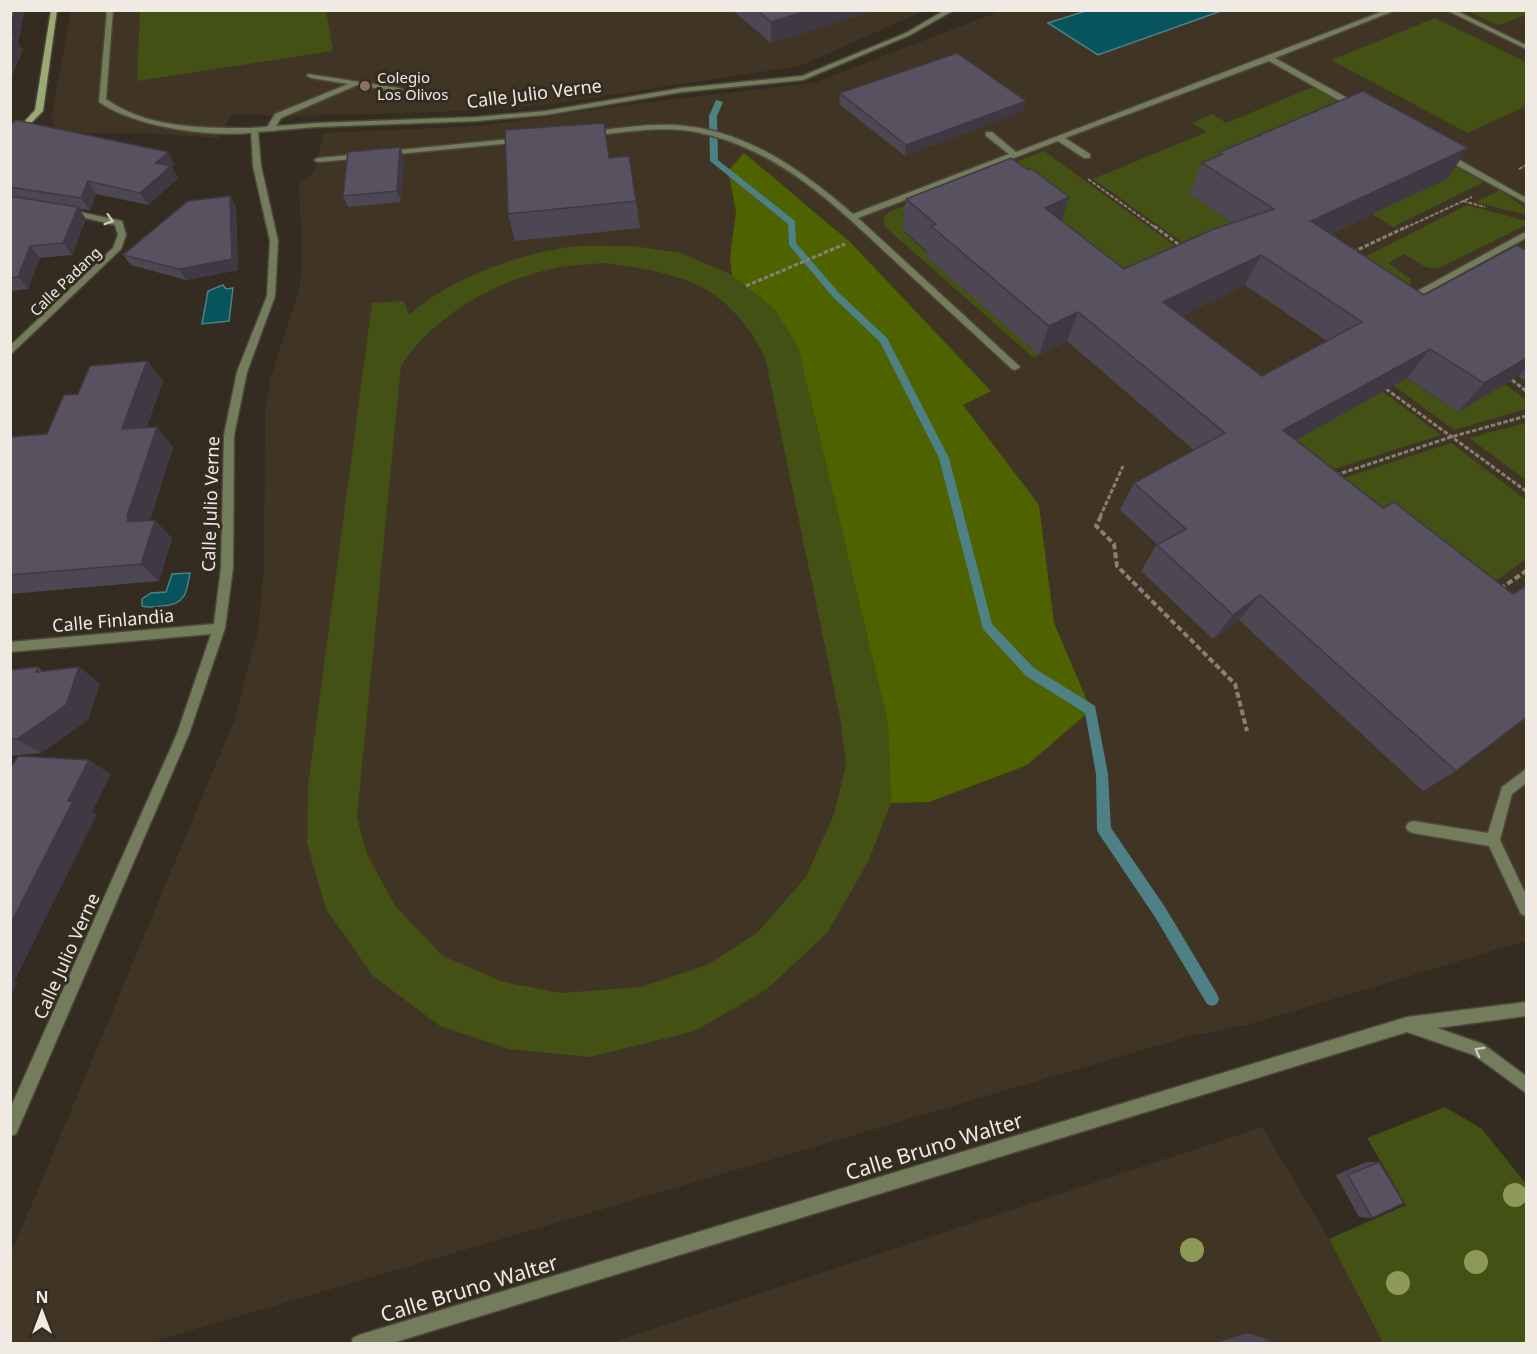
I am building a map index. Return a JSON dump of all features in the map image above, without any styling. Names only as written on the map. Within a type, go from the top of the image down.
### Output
[{"type":"street","points":[[10,142],[39,111],[54,10]]},
{"type":"street","points":[[110,10],[102,100],[114,112],[137,120],[223,131],[254,130]]},
{"type":"street","name":"Calle Julio Verne","points":[[10,1128],[183,734],[219,628],[227,568],[229,435],[242,372],[271,296],[274,241],[257,166],[254,130],[477,119],[545,113],[682,90],[803,78],[908,34],[951,10]]},
{"type":"street","points":[[852,217],[1393,10]]},
{"type":"street","points":[[1449,10],[1527,46]]},
{"type":"street","points":[[1269,58],[1290,73],[1365,111]]},
{"type":"street","points":[[310,76],[399,90]]},
{"type":"street","points":[[270,129],[278,116],[354,84]]},
{"type":"street","points":[[585,134],[655,128],[698,129],[752,145],[793,169],[852,217],[1015,367]]},
{"type":"street","points":[[989,134],[1015,155]]},
{"type":"street","points":[[1059,138],[1087,156]]},
{"type":"street","points":[[318,160],[527,140]]},
{"type":"street","points":[[1435,150],[1527,201]]},
{"type":"street","name":"Calle Padang","points":[[10,352],[117,249],[122,235],[119,223],[53,208]]},
{"type":"street","points":[[1406,301],[1527,235]]},
{"type":"street","name":"Calle Finlandia","points":[[10,648],[219,628]]},
{"type":"street","points":[[1527,775],[1507,791],[1493,840],[1527,909]]},
{"type":"street","points":[[1413,827],[1493,840]]},
{"type":"street","name":"Calle Bruno Walter","points":[[359,1344],[1407,1024],[1527,1009]]},
{"type":"street","points":[[1407,1024],[1478,1049],[1527,1085]]},
{"type":"path","points":[[1348,255],[1499,185],[1527,165]]},
{"type":"path","points":[[1087,179],[1190,253]]},
{"type":"path","points":[[746,286],[870,233]]},
{"type":"path","points":[[1512,380],[1527,391]]},
{"type":"path","points":[[1386,389],[1527,491]]},
{"type":"path","points":[[1334,476],[1451,437],[1527,417]]},
{"type":"path","points":[[1123,466],[1096,526],[1114,544],[1117,566],[1235,684],[1247,731]]},
{"type":"path","points":[[1498,591],[1527,571]]},
{"type":"shaded area","name":"Colegio Los Olivos","points":[[71,11],[923,11],[800,66],[544,105],[440,112],[295,116],[232,114],[219,138],[146,133],[74,133],[55,127],[51,120]]},
{"type":"shaded area","points":[[1000,11],[1526,11],[1526,941],[1247,1025],[1187,1037],[148,1343],[11,1344],[11,1254],[234,721],[258,631],[264,568],[265,414],[270,380],[300,286],[302,256],[299,185],[306,177],[314,173],[324,133],[481,126],[641,103],[814,83]]},
{"type":"shaded area","points":[[1262,1127],[1329,1239],[1383,1343],[608,1344]]},
{"type":"green space","points":[[140,11],[326,11],[333,51],[137,81]]},
{"type":"green space","points":[[1468,11],[1526,11],[1526,15],[1498,25]]},
{"type":"green space","points":[[1435,18],[1526,62],[1526,106],[1468,133],[1331,60]]},
{"type":"green space","points":[[1313,87],[1484,182],[1393,227],[1372,214],[1447,179],[1190,193],[1252,235],[1204,258],[1093,179],[1207,132],[1192,123],[1212,114],[1226,123]]},
{"type":"green space","points":[[1044,151],[1196,261],[1112,299],[902,230],[1039,355],[1034,358],[885,227],[883,218],[889,212]]},
{"type":"green space","points":[[744,153],[850,242],[991,391],[963,405],[1039,505],[1054,623],[1091,710],[1027,765],[929,802],[891,803],[888,723],[798,347],[775,310],[732,275],[730,258],[736,211],[728,171]]},
{"type":"green space","points":[[1500,190],[1524,207],[1526,215],[1476,202]]},
{"type":"green space","points":[[1467,205],[1526,221],[1526,225],[1437,269],[1426,267],[1404,254],[1388,263],[1411,279],[1410,284],[1374,305],[1329,275]]},
{"type":"green space","points":[[633,246],[681,253],[732,275],[775,310],[798,347],[888,723],[891,803],[868,862],[827,933],[767,989],[695,1031],[590,1057],[509,1049],[440,1026],[373,976],[326,909],[307,843],[308,786],[372,303],[404,301],[409,315],[444,290],[484,270],[526,256],[568,247]],"holes":[[[602,263],[677,277],[717,297],[735,312],[765,357],[841,723],[846,765],[834,814],[806,877],[757,933],[707,965],[641,987],[562,993],[503,982],[443,956],[395,906],[367,854],[357,818],[401,365],[431,330],[448,316],[467,303],[507,283],[563,267]]]},
{"type":"green space","points":[[1406,378],[1458,412],[1505,384],[1526,400],[1526,409],[1454,430],[1393,385]]},
{"type":"green space","points":[[1382,391],[1441,435],[1293,482],[1263,458]]},
{"type":"green space","points":[[1526,423],[1526,480],[1469,438]]},
{"type":"green space","points":[[1451,443],[1526,500],[1526,559],[1463,604],[1304,491]]},
{"type":"green space","points":[[1445,1107],[1482,1129],[1526,1184],[1526,1343],[1383,1343],[1329,1239],[1406,1205],[1367,1138]]},
{"type":"water","points":[[1086,11],[1221,11],[1098,55],[1048,23]]},
{"type":"water","points":[[223,285],[226,289],[233,288],[229,321],[202,324],[208,291]]},
{"type":"water","points":[[190,573],[184,597],[176,603],[152,607],[142,606],[142,599],[151,593],[166,592],[172,574]]},
{"type":"building","points":[[10,10],[15,10],[10,31]]},
{"type":"building","points":[[757,10],[810,10],[771,22]]},
{"type":"building","points":[[10,38],[15,38],[10,48]]},
{"type":"building","points":[[957,53],[1026,101],[906,145],[840,93]]},
{"type":"building","points":[[1363,91],[1468,148],[1311,221],[1424,295],[1517,245],[1527,251],[1527,358],[1484,383],[1430,349],[1283,430],[1383,508],[1394,502],[1513,594],[1527,585],[1527,717],[1456,771],[1260,595],[1233,615],[1157,545],[1186,529],[1134,483],[1225,433],[1078,312],[1049,326],[931,226],[936,224],[906,199],[1011,158],[1028,170],[1032,169],[1069,197],[1045,208],[1124,269],[1214,229],[1274,209],[1202,163],[1223,154],[1220,152]],"holes":[[[1261,255],[1362,322],[1262,376],[1163,302]]]},
{"type":"building","points":[[16,120],[168,152],[156,163],[171,166],[140,193],[88,181],[81,198],[10,187],[10,125]]},
{"type":"building","points":[[604,123],[609,158],[629,156],[636,201],[508,214],[505,130]]},
{"type":"building","points":[[400,147],[397,191],[343,196],[348,152]]},
{"type":"building","points":[[10,196],[78,207],[63,243],[30,246],[18,277],[10,278]]},
{"type":"building","points":[[230,196],[232,259],[179,269],[123,255],[188,201]]},
{"type":"building","points":[[147,361],[122,429],[157,427],[127,516],[129,515],[127,522],[155,520],[141,564],[10,575],[10,437],[47,434],[64,395],[78,394],[90,366]]},
{"type":"building","points":[[38,667],[36,672],[79,667],[66,705],[17,739],[10,739],[10,670]]},
{"type":"building","points":[[18,756],[89,760],[68,801],[73,801],[10,925],[10,769]]},
{"type":"building","points":[[1379,1162],[1404,1203],[1372,1218],[1348,1175]]},
{"type":"building","points":[[1269,1340],[1270,1344],[1257,1344]]},
{"type":"waterway","points":[[719,102],[713,116],[714,161],[792,223],[792,243],[836,295],[884,340],[917,404],[944,458],[987,626],[1030,672],[1091,710],[1102,774],[1104,830],[1160,912],[1212,999]]},
{"type":"place","name":"Colegio Los Olivos","points":[[365,86]]}]
